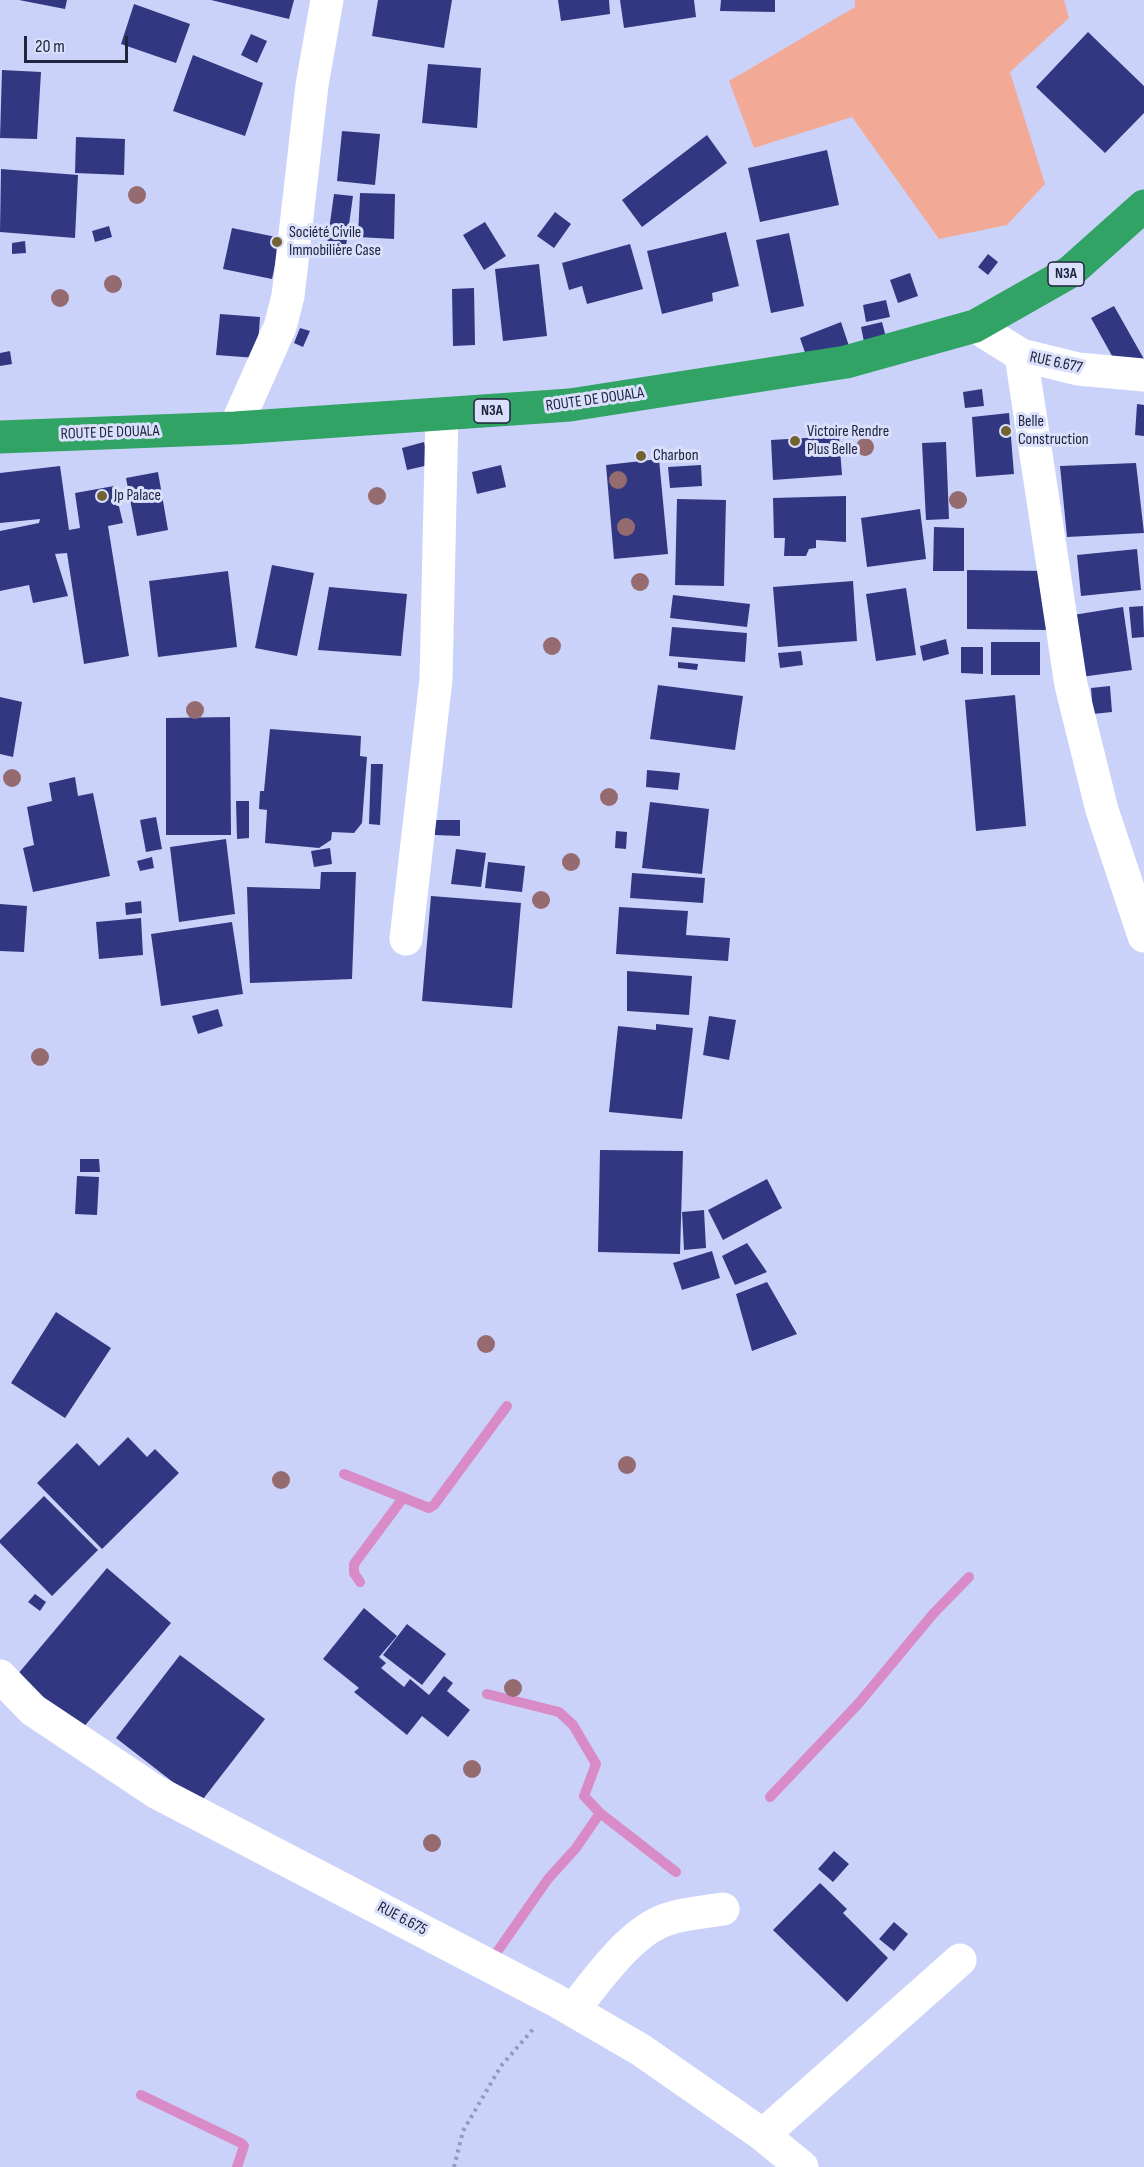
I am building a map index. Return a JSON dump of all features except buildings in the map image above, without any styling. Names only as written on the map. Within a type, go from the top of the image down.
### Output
[{"type":"highway","name":"ROUTE DE DOUALA","points":[[0,437],[235,428],[570,405],[846,362],[975,326],[1070,272],[1144,206]]},
{"type":"street","points":[[235,428],[280,327],[288,296],[312,85],[327,0]]},
{"type":"street","name":"RUE 6.677","points":[[975,326],[1021,356],[1078,369],[1144,375]]},
{"type":"street","points":[[1021,356],[1071,684],[1102,810],[1144,936]]},
{"type":"street","points":[[406,939],[436,679],[442,414]]},
{"type":"street","name":"RUE 6.675","points":[[0,1676],[33,1710],[156,1792],[564,2005],[641,2050],[763,2135],[802,2167]]},
{"type":"street","points":[[564,2005],[608,1967],[639,1934],[666,1919],[723,1909]]},
{"type":"street","points":[[763,2135],[960,1960]]},
{"type":"path","points":[[454,2167],[462,2131],[501,2067],[522,2040],[549,2013],[564,2005]]},
{"type":"shaded area","points":[[855,0],[1064,0],[1069,18],[1010,72],[1045,184],[1007,225],[939,239],[852,117],[754,148],[729,81],[855,7]]},
{"type":"waterway","points":[[344,1474],[429,1508],[434,1505],[507,1406]]},
{"type":"waterway","points":[[360,1582],[354,1573],[354,1564],[403,1498]]},
{"type":"waterway","points":[[770,1797],[859,1703],[933,1614],[969,1577]]},
{"type":"waterway","points":[[487,1694],[559,1712],[573,1725],[596,1764],[584,1796],[600,1813],[676,1872]]},
{"type":"waterway","points":[[492,1959],[548,1879],[576,1848],[600,1813]]},
{"type":"waterway","points":[[141,2095],[241,2143],[244,2146],[237,2167]]},
{"type":"place","name":"Société Civile Immobilière Case","points":[[277,242]]},
{"type":"place","name":"Belle Construction","points":[[1006,431]]},
{"type":"place","name":"Victoire Rendre Plus Belle","points":[[795,441]]},
{"type":"place","name":"Charbon","points":[[641,456]]},
{"type":"place","name":"Jp Palace","points":[[102,496]]}]
